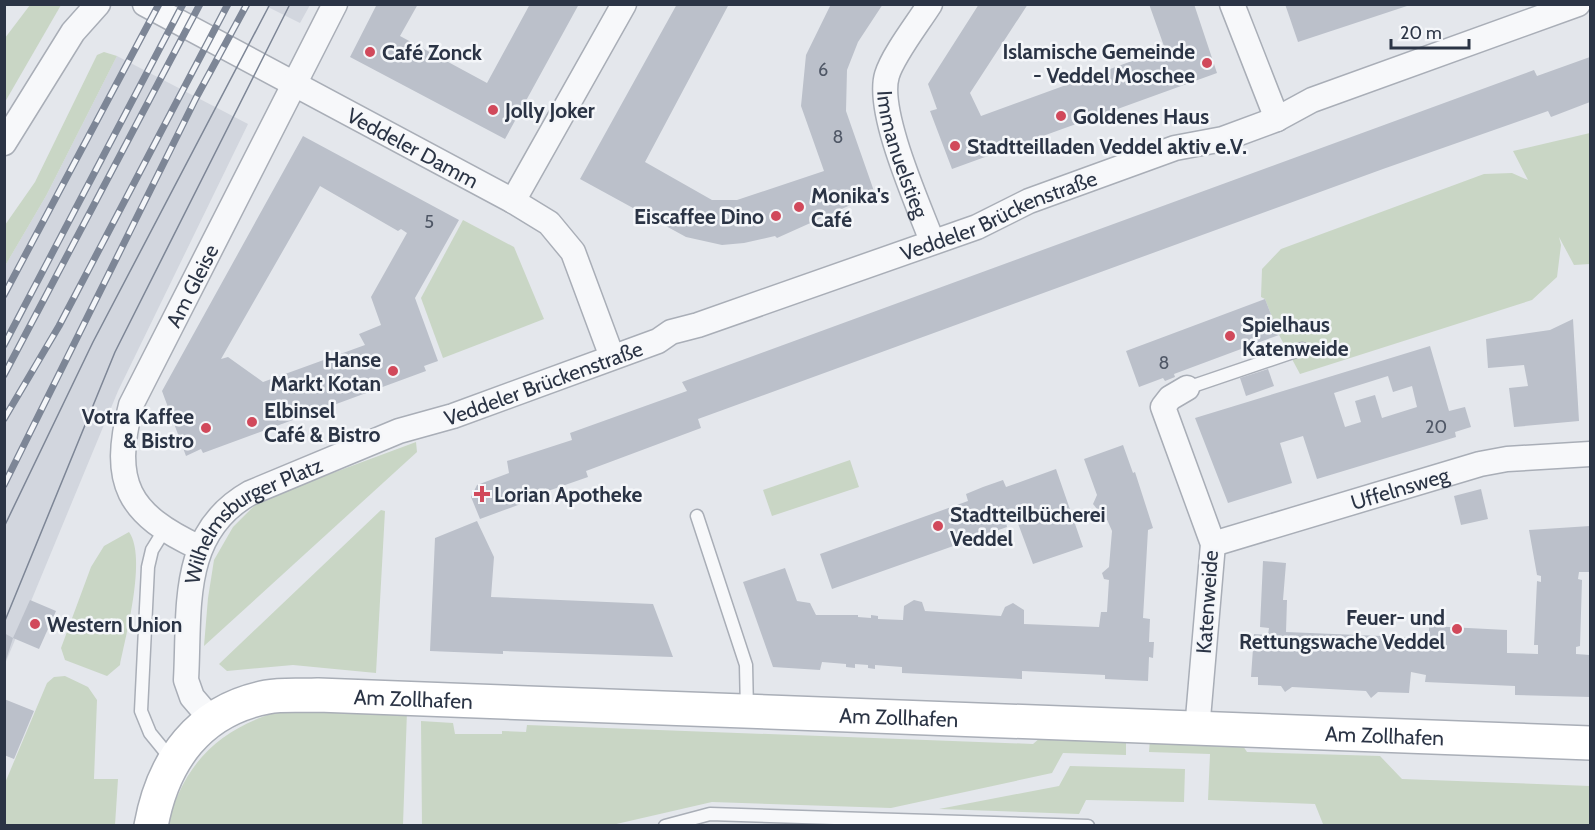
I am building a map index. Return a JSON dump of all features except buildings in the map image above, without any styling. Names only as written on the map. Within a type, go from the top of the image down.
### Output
[{"type":"street","points":[[4,143],[73,32],[98,4]]},
{"type":"street","name":"Veddeler Damm","points":[[145,4],[513,201],[549,223],[573,252],[594,303],[612,357]]},
{"type":"street","name":"Am Gleise","points":[[200,548],[165,529],[141,510],[126,489],[122,440],[131,405],[335,4]]},
{"type":"street","points":[[513,201],[624,4]]},
{"type":"street","name":"Immanuelstieg","points":[[930,4],[887,74],[885,89],[889,122],[932,241]]},
{"type":"street","points":[[1232,4],[1277,119]]},
{"type":"street","name":"Veddeler Brückenstraße","points":[[420,424],[453,416],[658,341],[671,332],[698,325],[977,227],[1029,201],[1165,151],[1223,139],[1277,119],[1312,100],[1578,4]]},
{"type":"street","name":"Katenweide","points":[[1187,388],[1170,398],[1163,407],[1163,412],[1213,544],[1197,730]]},
{"type":"street","name":"Wilhelmsburger Platz","points":[[210,718],[192,697],[186,680],[192,576],[200,548],[214,523],[236,501],[269,484],[420,424]]},
{"type":"street","name":"Uffelnsweg","points":[[1213,544],[1480,464],[1507,459],[1590,453]]},
{"type":"street","name":"Am Zollhafen","points":[[210,718],[239,705],[268,696],[318,695],[1197,730],[1590,743]]},
{"type":"street","points":[[151,825],[156,798],[174,762],[186,744],[210,718]]},
{"type":"lane","points":[[1187,388],[1302,349]]},
{"type":"lane","points":[[697,516],[746,664],[746,712]]},
{"type":"lane","points":[[165,529],[152,550],[148,567],[141,711],[150,733],[174,762]]},
{"type":"lane","points":[[665,825],[710,814],[1088,825]]},
{"type":"shaded area","points":[[264,5],[310,5],[300,23]]},
{"type":"shaded area","points":[[117,56],[248,124],[118,391],[5,664],[5,266],[46,196]]},
{"type":"green space","points":[[30,5],[61,5],[5,102],[5,38]]},
{"type":"green space","points":[[104,52],[117,56],[46,196],[5,266],[5,225],[35,182],[97,55]]},
{"type":"green space","points":[[1590,133],[1590,264],[1574,265],[1559,237],[1561,245],[1557,277],[1532,300],[1300,374],[1279,335],[1265,299],[1261,297],[1262,269],[1281,249],[1484,174],[1512,173],[1528,180],[1513,151]]},
{"type":"green space","points":[[463,220],[514,247],[544,319],[443,358],[421,298]]},
{"type":"green space","points":[[416,442],[417,452],[204,646],[214,560],[233,527],[260,500]]},
{"type":"green space","points":[[850,460],[859,487],[772,516],[763,490]]},
{"type":"green space","points":[[381,510],[385,511],[376,673],[293,665],[227,671],[219,664]]},
{"type":"green space","points":[[129,532],[134,544],[136,559],[134,597],[120,665],[107,676],[65,660],[61,648],[91,567],[104,546]]},
{"type":"green space","points":[[65,676],[88,687],[97,700],[94,779],[118,779],[115,825],[5,825],[5,783],[47,683],[54,677]]},
{"type":"green space","points":[[279,711],[407,711],[403,825],[166,826],[186,779],[206,752],[218,741],[246,724]]},
{"type":"green space","points":[[421,721],[453,723],[455,734],[526,732],[527,725],[1033,744],[1040,738],[1126,738],[1126,755],[1063,753],[1052,773],[891,808],[712,802],[612,825],[422,826]]},
{"type":"green space","points":[[1150,739],[1241,743],[1247,752],[1380,756],[1402,779],[1590,786],[1590,825],[1323,824],[1315,804],[1208,800],[1210,754],[1149,752]]},
{"type":"green space","points":[[1070,766],[1185,769],[1184,802],[1086,800],[1079,814],[939,809],[1059,786]]},
{"type":"tram line","points":[[4,527],[93,342],[270,4]]},
{"type":"tram line","points":[[4,623],[115,352],[290,4]]},
{"type":"railway","points":[[4,295],[159,4]]},
{"type":"railway","points":[[4,345],[183,4]]},
{"type":"railway","points":[[4,375],[200,4]]},
{"type":"railway","points":[[4,419],[59,326],[228,4]]},
{"type":"railway","points":[[4,485],[196,98],[247,4]]},
{"type":"place","name":"Café Zonck","points":[[370,52]]},
{"type":"place","name":"Islamische Gemeinde - Veddel Moschee","points":[[1207,63]]},
{"type":"place","name":"Jolly Joker","points":[[493,110]]},
{"type":"place","name":"Goldenes Haus","points":[[1061,116]]},
{"type":"place","name":"Stadtteilladen Veddel aktiv e.V.","points":[[955,146]]},
{"type":"place","name":"Monika's Café","points":[[799,207]]},
{"type":"place","name":"Eiscaffee Dino","points":[[776,216]]},
{"type":"place","name":"Spielhaus Katenweide","points":[[1230,336]]},
{"type":"place","name":"Hanse Markt Kotan","points":[[393,371]]},
{"type":"place","name":"Elbinsel Café & Bistro","points":[[252,422]]},
{"type":"place","name":"Votra Kaffee & Bistro","points":[[206,428]]},
{"type":"place","name":"Lorian Apotheke","points":[[482,494]]},
{"type":"place","name":"Stadtteilbücherei Veddel","points":[[938,526]]},
{"type":"place","name":"Western Union","points":[[35,624]]},
{"type":"place","name":"Feuer- und Rettungswache Veddel","points":[[1457,629]]}]
